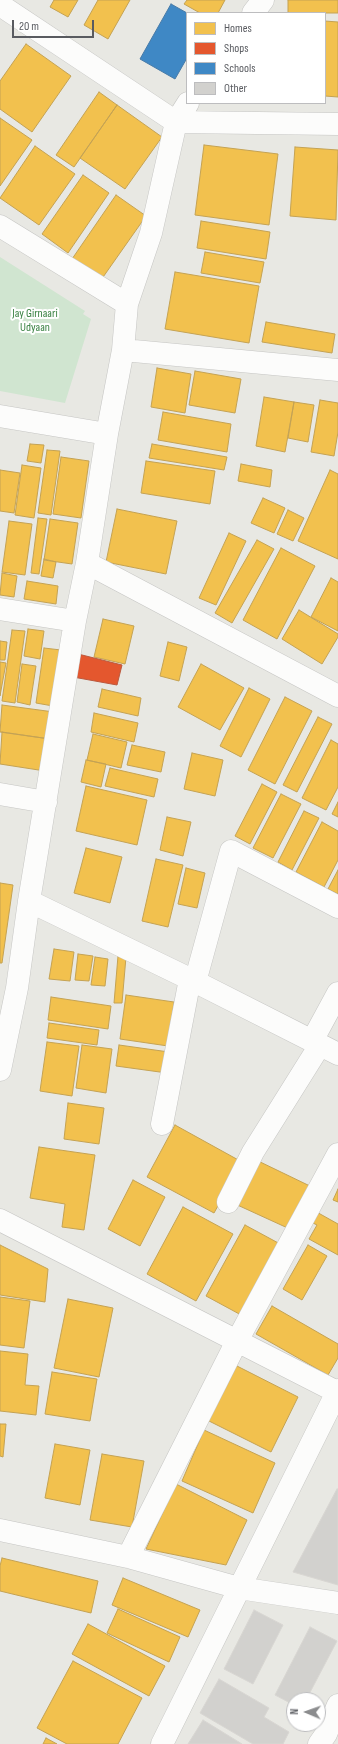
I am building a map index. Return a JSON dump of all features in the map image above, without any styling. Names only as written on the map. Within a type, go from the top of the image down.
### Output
[{"type":"street","points":[[254,12],[263,0]]},
{"type":"street","points":[[10,6],[176,122],[338,124]]},
{"type":"street","points":[[0,1070],[8,986],[29,901],[75,621],[87,564],[107,434],[123,350],[127,304],[151,233],[176,122],[187,104]]},
{"type":"street","points":[[0,226],[127,304]]},
{"type":"street","points":[[123,350],[338,370]]},
{"type":"street","points":[[0,416],[107,434]]},
{"type":"street","points":[[87,564],[338,696]]},
{"type":"street","points":[[0,609],[75,621]]},
{"type":"street","points":[[0,794],[46,802]]},
{"type":"street","points":[[162,1124],[193,980],[231,851],[338,907]]},
{"type":"street","points":[[29,901],[193,980],[323,1047]]},
{"type":"street","points":[[228,1202],[253,1152],[323,1047],[338,993]]},
{"type":"street","points":[[128,1557],[237,1340],[338,1154]]},
{"type":"street","points":[[0,1220],[338,1391],[162,1744]]},
{"type":"street","points":[[0,1530],[128,1557],[239,1588],[338,1604]]},
{"type":"street","points":[[328,1738],[338,1705]]},
{"type":"green space","name":"Jay Girnaari Udyaan","points":[[0,257],[85,311],[83,314],[91,319],[65,403],[0,391]]},
{"type":"building: Homes","points":[[54,0],[78,0],[68,17],[50,7]]},
{"type":"building: Homes","points":[[98,0],[130,0],[108,39],[84,25]]},
{"type":"building: Homes","points":[[187,0],[225,0],[219,12],[198,12],[184,4]]},
{"type":"building: Homes","points":[[288,0],[338,0],[338,13],[288,12]]},
{"type":"building: Homes","points":[[326,21],[338,22],[338,97],[326,96]]},
{"type":"building: Homes","points":[[26,44],[71,76],[32,132],[0,109],[0,81]]},
{"type":"building: Homes","points":[[99,92],[117,105],[74,167],[56,155]]},
{"type":"building: Homes","points":[[117,105],[162,137],[125,189],[80,158]]},
{"type":"building: Homes","points":[[0,118],[32,140],[0,186]]},
{"type":"building: Homes","points":[[204,145],[278,154],[269,225],[195,215]]},
{"type":"building: Homes","points":[[35,146],[75,174],[39,225],[0,198]]},
{"type":"building: Homes","points":[[295,147],[338,150],[336,220],[290,216]]},
{"type":"building: Homes","points":[[83,175],[109,193],[68,253],[42,234]]},
{"type":"building: Homes","points":[[116,195],[146,216],[101,280],[72,259]]},
{"type":"building: Homes","points":[[201,221],[270,232],[266,259],[197,248]]},
{"type":"building: Homes","points":[[205,252],[264,262],[260,283],[201,273]]},
{"type":"building: Homes","points":[[175,272],[259,286],[249,343],[165,329]]},
{"type":"building: Homes","points":[[266,322],[335,334],[332,353],[262,342]]},
{"type":"building: Homes","points":[[157,368],[191,374],[185,413],[151,407]]},
{"type":"building: Homes","points":[[195,371],[241,379],[235,413],[189,405]]},
{"type":"building: Homes","points":[[264,397],[294,402],[285,452],[256,446]]},
{"type":"building: Homes","points":[[320,400],[338,403],[338,432],[334,456],[311,452]]},
{"type":"building: Homes","points":[[294,402],[314,405],[308,442],[288,438]]},
{"type":"building: Homes","points":[[163,412],[231,424],[227,452],[158,440]]},
{"type":"building: Homes","points":[[30,444],[44,445],[41,463],[27,461]]},
{"type":"building: Homes","points":[[152,444],[227,457],[224,470],[149,458]]},
{"type":"building: Homes","points":[[47,450],[60,451],[51,515],[38,513]]},
{"type":"building: Homes","points":[[61,457],[89,461],[81,518],[53,514]]},
{"type":"building: Homes","points":[[146,461],[215,471],[210,504],[141,493]]},
{"type":"building: Homes","points":[[241,464],[272,470],[270,487],[238,481]]},
{"type":"building: Homes","points":[[22,465],[41,468],[34,518],[15,515]]},
{"type":"building: Homes","points":[[0,470],[20,473],[14,513],[0,511]]},
{"type":"building: Homes","points":[[330,470],[338,474],[338,559],[298,541]]},
{"type":"building: Homes","points":[[263,498],[285,508],[274,533],[251,523]]},
{"type":"building: Homes","points":[[117,509],[177,521],[166,574],[106,562]]},
{"type":"building: Homes","points":[[288,510],[304,518],[293,541],[277,534]]},
{"type":"building: Homes","points":[[38,518],[47,519],[39,574],[31,573]]},
{"type":"building: Homes","points":[[50,519],[78,523],[72,564],[44,560]]},
{"type":"building: Homes","points":[[9,521],[32,524],[25,575],[2,572]]},
{"type":"building: Homes","points":[[229,533],[246,541],[216,605],[199,598]]},
{"type":"building: Homes","points":[[257,540],[274,549],[232,623],[215,613]]},
{"type":"building: Homes","points":[[281,548],[315,566],[277,639],[243,620]]},
{"type":"building: Homes","points":[[44,559],[56,562],[53,578],[41,576]]},
{"type":"building: Homes","points":[[2,573],[17,576],[14,597],[0,595]]},
{"type":"building: Homes","points":[[331,578],[338,582],[338,631],[311,617]]},
{"type":"building: Homes","points":[[27,581],[58,586],[56,604],[24,599]]},
{"type":"building: Homes","points":[[299,610],[338,634],[338,637],[322,664],[282,639]]},
{"type":"building: Homes","points":[[103,619],[134,626],[125,664],[94,657]]},
{"type":"building: Homes","points":[[28,629],[44,631],[40,659],[24,656]]},
{"type":"building: Homes","points":[[12,630],[25,631],[15,703],[2,701]]},
{"type":"building: Homes","points":[[0,641],[7,642],[5,660],[0,660]]},
{"type":"building: Homes","points":[[168,642],[187,647],[179,681],[160,676]]},
{"type":"building: Homes","points":[[44,648],[61,650],[53,706],[36,703]]},
{"type":"building: Homes","points":[[0,662],[6,663],[0,696]]},
{"type":"building: Homes","points":[[22,664],[36,666],[30,705],[17,702]]},
{"type":"building: Homes","points":[[201,664],[244,688],[220,730],[178,707]]},
{"type":"building: Homes","points":[[249,688],[270,699],[241,757],[220,746]]},
{"type":"building: Homes","points":[[102,689],[141,698],[138,716],[98,707]]},
{"type":"building: Homes","points":[[285,697],[312,711],[275,784],[248,770]]},
{"type":"building: Homes","points":[[2,705],[54,712],[50,739],[0,732]]},
{"type":"building: Homes","points":[[94,713],[138,723],[134,742],[91,732]]},
{"type":"building: Homes","points":[[318,717],[332,724],[297,792],[283,785]]},
{"type":"building: Homes","points":[[2,732],[50,739],[45,771],[0,764]]},
{"type":"building: Homes","points":[[93,734],[127,742],[121,768],[87,760]]},
{"type":"building: Homes","points":[[331,740],[338,744],[338,787],[326,810],[302,798]]},
{"type":"building: Homes","points":[[132,745],[165,752],[161,772],[127,765]]},
{"type":"building: Homes","points":[[192,753],[223,760],[215,796],[184,789]]},
{"type":"building: Homes","points":[[86,760],[106,764],[101,787],[81,782]]},
{"type":"building: Homes","points":[[110,768],[158,779],[154,797],[105,786]]},
{"type":"building: Homes","points":[[262,784],[277,792],[250,844],[235,836]]},
{"type":"building: Homes","points":[[86,786],[147,800],[137,845],[76,831]]},
{"type":"building: Homes","points":[[281,794],[301,804],[273,858],[253,848]]},
{"type":"building: Homes","points":[[338,802],[338,817],[332,814]]},
{"type":"building: Homes","points":[[304,811],[319,818],[292,870],[278,862]]},
{"type":"building: Homes","points":[[167,817],[191,822],[183,856],[160,850]]},
{"type":"building: Homes","points":[[322,822],[338,831],[338,860],[324,887],[296,872]]},
{"type":"building: Homes","points":[[86,848],[122,857],[110,903],[74,893]]},
{"type":"building: Homes","points":[[156,859],[183,865],[168,927],[142,921]]},
{"type":"building: Homes","points":[[186,868],[205,873],[197,908],[178,904]]},
{"type":"building: Homes","points":[[338,870],[338,894],[328,889]]},
{"type":"building: Homes","points":[[0,883],[13,885],[2,963],[0,963]]},
{"type":"building: Homes","points":[[54,949],[74,952],[70,981],[49,979]]},
{"type":"building: Homes","points":[[78,954],[93,956],[89,981],[75,980]]},
{"type":"building: Homes","points":[[118,956],[126,957],[122,1003],[114,1003]]},
{"type":"building: Homes","points":[[95,957],[108,959],[105,986],[91,985]]},
{"type":"building: Homes","points":[[126,995],[174,1002],[168,1046],[120,1039]]},
{"type":"building: Homes","points":[[51,997],[111,1006],[108,1029],[48,1020]]},
{"type":"building: Homes","points":[[49,1023],[99,1030],[97,1045],[47,1038]]},
{"type":"building: Homes","points":[[47,1042],[79,1046],[72,1096],[40,1091]]},
{"type":"building: Homes","points":[[82,1045],[112,1049],[106,1093],[76,1088]]},
{"type":"building: Homes","points":[[119,1045],[169,1052],[167,1073],[116,1066]]},
{"type":"building: Homes","points":[[68,1103],[104,1108],[99,1144],[64,1139]]},
{"type":"building: Homes","points":[[175,1125],[242,1162],[214,1213],[147,1177]]},
{"type":"building: Homes","points":[[39,1147],[95,1155],[84,1230],[62,1227],[65,1204],[30,1198]]},
{"type":"building: Homes","points":[[254,1159],[312,1187],[292,1230],[233,1203]]},
{"type":"building: Homes","points":[[133,1180],[165,1197],[140,1246],[108,1229]]},
{"type":"building: Homes","points":[[338,1189],[338,1202],[333,1200]]},
{"type":"building: Homes","points":[[183,1207],[233,1234],[196,1301],[147,1274]]},
{"type":"building: Homes","points":[[313,1210],[338,1224],[338,1255],[309,1239],[317,1225],[307,1220]]},
{"type":"building: Homes","points":[[245,1225],[282,1245],[243,1316],[206,1296]]},
{"type":"building: Homes","points":[[0,1245],[48,1269],[45,1302],[0,1295]]},
{"type":"building: Homes","points":[[308,1245],[327,1256],[302,1300],[283,1289]]},
{"type":"building: Homes","points":[[0,1297],[30,1301],[24,1348],[0,1345]]},
{"type":"building: Homes","points":[[68,1299],[113,1308],[99,1377],[54,1368]]},
{"type":"building: Homes","points":[[272,1306],[338,1344],[338,1358],[328,1375],[256,1334]]},
{"type":"building: Homes","points":[[0,1351],[28,1354],[25,1385],[39,1386],[36,1415],[0,1411]]},
{"type":"building: Homes","points":[[235,1365],[298,1397],[271,1452],[207,1420]]},
{"type":"building: Homes","points":[[52,1372],[97,1379],[90,1421],[45,1414]]},
{"type":"building: Homes","points":[[0,1424],[6,1424],[3,1457],[0,1456]]},
{"type":"building: Homes","points":[[204,1430],[275,1463],[253,1513],[182,1481]]},
{"type":"building: Homes","points":[[55,1444],[90,1450],[80,1505],[45,1498]]},
{"type":"building: Homes","points":[[102,1454],[144,1461],[132,1527],[90,1520]]},
{"type":"building: Homes","points":[[176,1484],[247,1520],[226,1565],[146,1549]]},
{"type":"building: Homes","points":[[2,1558],[98,1581],[91,1613],[0,1591],[0,1566]]},
{"type":"building: Homes","points":[[123,1578],[200,1610],[188,1637],[112,1605]]},
{"type":"building: Homes","points":[[118,1609],[180,1637],[169,1662],[107,1633]]},
{"type":"building: Homes","points":[[88,1624],[165,1666],[149,1696],[72,1654]]},
{"type":"building: Homes","points":[[73,1661],[142,1698],[118,1744],[67,1744],[37,1728]]},
{"type":"building: Homes","points":[[46,1738],[57,1744],[43,1744]]},
{"type":"building: Shops","points":[[78,654],[122,665],[117,685],[73,677]]},
{"type":"building: Schools","points":[[171,4],[186,12],[186,60],[175,79],[140,59]]},
{"type":"building: Other","points":[[338,1489],[338,1585],[293,1572]]},
{"type":"building: Other","points":[[254,1610],[283,1625],[253,1684],[224,1669]]},
{"type":"building: Other","points":[[310,1627],[337,1641],[310,1692],[286,1692],[286,1701],[275,1695]]},
{"type":"building: Other","points":[[219,1679],[269,1708],[264,1717],[286,1730],[286,1732],[289,1732],[283,1744],[253,1744],[200,1713]]},
{"type":"building: Other","points":[[203,1720],[242,1744],[188,1744]]}]
